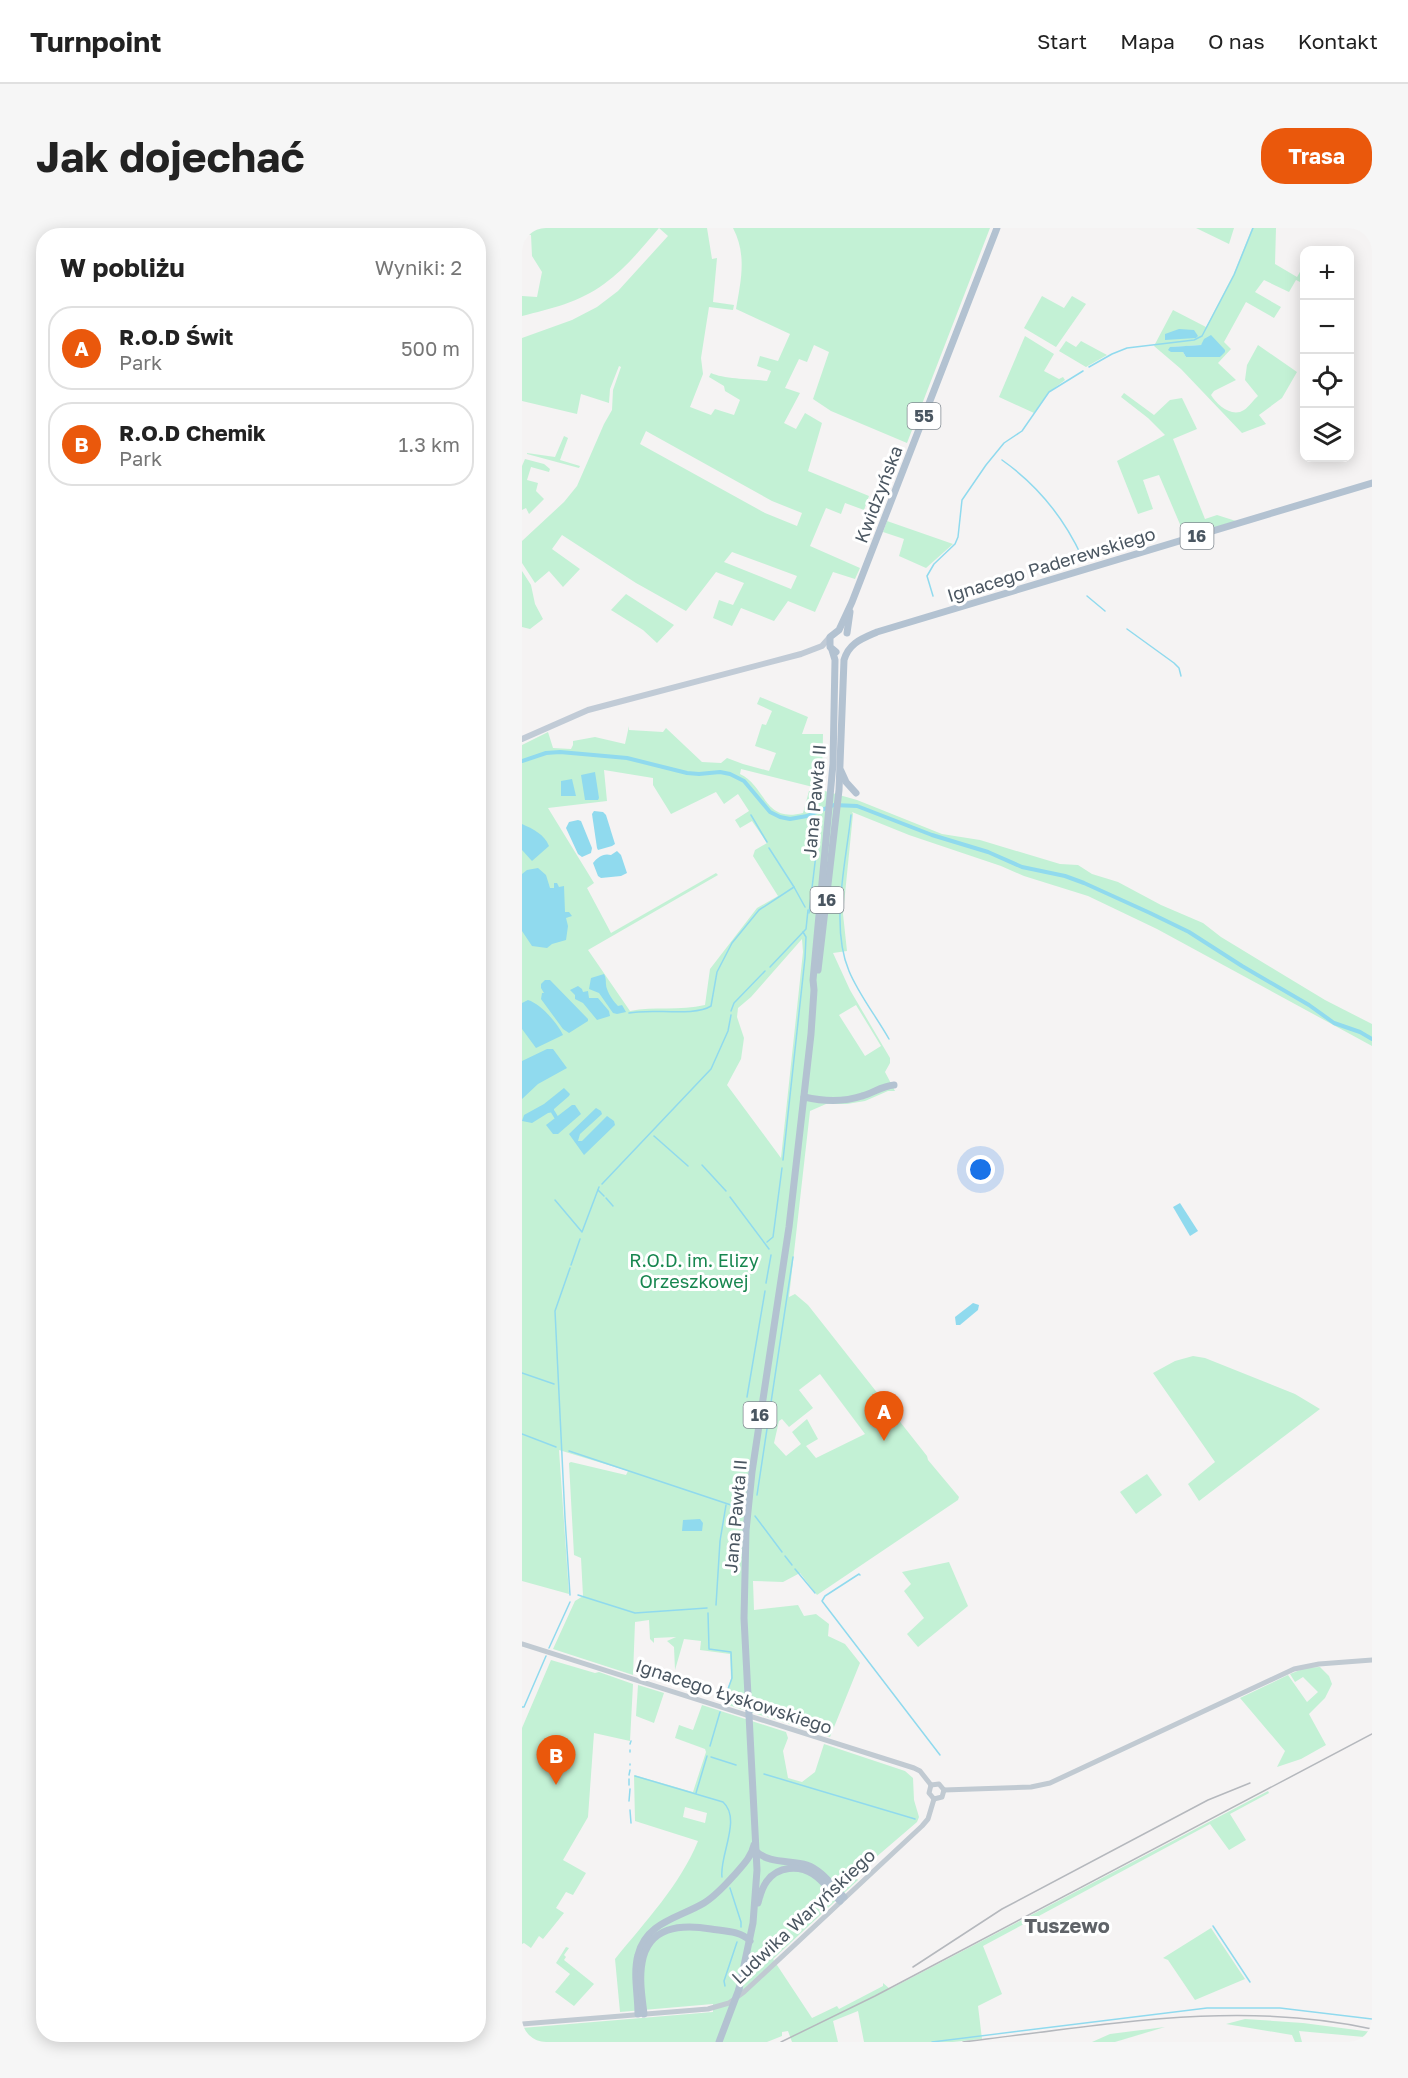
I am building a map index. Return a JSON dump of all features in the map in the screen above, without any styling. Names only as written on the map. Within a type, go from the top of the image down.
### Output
[{"type":"main road","name":"Kwidzyńska","points":[[852,602],[997,228]]},
{"type":"main road","name":"Ignacego Paderewskiego","points":[[848,634],[877,632],[1372,483]]},
{"type":"main road","name":"55","points":[[837,631],[852,602]]},
{"type":"main road","name":"55","points":[[848,634],[852,602]]},
{"type":"main road","name":"16","points":[[837,631],[848,634],[849,648]]},
{"type":"main road","points":[[801,654],[822,646],[837,631]]},
{"type":"main road","name":"Ignacego Paderewskiego","points":[[849,648],[877,632]]},
{"type":"main road","name":"16","points":[[830,637],[829,642],[832,649]]},
{"type":"main road","points":[[522,739],[588,710],[801,654],[832,649],[839,653],[849,648]]},
{"type":"main road","name":"Jana Pawła II","points":[[834,800],[840,767],[844,660],[849,648]]},
{"type":"main road","name":"Jana Pawła II","points":[[719,2042],[736,1999],[750,1941],[754,1913],[756,1851],[744,1618],[744,1562],[748,1503],[789,1227],[806,1083],[814,990],[817,980],[834,800],[836,701],[835,660],[832,649]]},
{"type":"main road","points":[[840,767],[846,782],[856,793]]},
{"type":"main road","points":[[873,1091],[890,1078]]},
{"type":"main road","points":[[806,1083],[814,1094],[840,1100]]},
{"type":"main road","points":[[804,1097],[840,1100],[859,1097],[894,1085]]},
{"type":"main road","points":[[641,2014],[636,1962],[640,1947],[646,1937],[660,1924],[702,1904],[723,1887],[752,1852],[755,1827]]},
{"type":"main road","points":[[756,1851],[766,1858],[794,1862],[813,1868],[842,1899]]},
{"type":"main road","points":[[754,1913],[767,1880],[784,1869],[799,1868],[813,1874],[842,1899]]},
{"type":"main road","points":[[641,2014],[642,1963],[647,1949],[661,1933],[684,1925],[741,1934],[750,1941]]},
{"type":"street","name":"Ignacego Łyskowskiego","points":[[522,1644],[914,1768],[920,1771],[932,1785]]},
{"type":"street","points":[[944,1790],[1031,1787],[1050,1783],[1294,1669],[1318,1664],[1372,1660]]},
{"type":"street","points":[[939,1784],[944,1790],[942,1797],[934,1799],[929,1793],[932,1785],[939,1784]]},
{"type":"street","name":"Ludwika Waryńskiego","points":[[522,2024],[708,2009],[729,2003],[753,1985],[922,1826],[928,1819],[934,1799]]},
{"type":"green space","points":[[522,228],[659,228],[626,265],[595,290],[564,304],[522,316],[522,296],[537,297],[542,272],[532,256],[531,235],[522,233]]},
{"type":"green space","points":[[659,228],[707,228],[712,259],[717,258],[713,302],[734,305],[733,310],[709,307],[701,358],[703,374],[690,407],[711,415],[715,409],[734,415],[740,400],[709,377],[711,373],[730,378],[767,381],[771,371],[757,366],[760,356],[778,361],[790,334],[736,309],[741,278],[741,258],[733,228],[990,228],[907,443],[831,411],[813,399],[829,352],[814,345],[807,362],[799,359],[785,388],[800,393],[784,423],[796,429],[805,413],[822,423],[808,471],[869,496],[864,510],[845,503],[841,514],[826,508],[810,546],[860,568],[855,579],[833,572],[815,612],[788,601],[774,621],[741,608],[732,626],[713,618],[719,600],[733,605],[744,583],[716,572],[686,611],[636,583],[562,535],[552,549],[580,569],[563,587],[549,571],[535,583],[522,563],[522,541],[564,502],[577,486],[612,410],[613,390],[621,367],[619,366],[610,389],[609,403],[581,394],[577,414],[522,401],[522,338],[572,320],[597,307],[618,291],[668,236]],"holes":[[[646,431],[772,501],[802,513],[797,526],[765,513],[640,444]],[[732,552],[797,576],[791,589],[724,562]]]},
{"type":"green space","points":[[1196,228],[1234,228],[1229,244]]},
{"type":"green space","points":[[1252,228],[1276,228],[1275,264],[1297,277],[1300,272],[1300,282],[1296,280],[1289,292],[1264,280],[1255,292],[1281,307],[1274,318],[1246,302],[1224,342],[1231,349],[1218,363],[1236,380],[1214,391],[1211,395],[1217,403],[1230,411],[1239,412],[1248,407],[1258,396],[1245,380],[1247,365],[1258,345],[1297,372],[1282,398],[1259,415],[1266,424],[1242,433],[1181,369],[1154,346],[1173,310],[1206,327],[1234,273]],"holes":[[[1210,336],[1224,350],[1220,357],[1186,357],[1183,352],[1171,352],[1171,347],[1201,345]]]},
{"type":"green space","points":[[1042,296],[1064,308],[1072,296],[1086,304],[1056,347],[1024,328]]},
{"type":"green space","points":[[1025,336],[1054,354],[1044,371],[1059,379],[1063,377],[1065,380],[1049,392],[1034,413],[999,397]]},
{"type":"green space","points":[[1066,341],[1076,347],[1081,341],[1107,355],[1086,367],[1059,351]]},
{"type":"green space","points":[[1124,393],[1154,415],[1170,400],[1182,398],[1197,429],[1173,439],[1205,519],[1217,515],[1236,521],[1185,536],[1159,475],[1143,480],[1153,509],[1138,514],[1117,461],[1165,435],[1121,397]]},
{"type":"green space","points":[[564,436],[568,438],[560,460],[580,466],[579,468],[527,454],[555,457]]},
{"type":"green space","points":[[525,459],[544,464],[550,469],[549,472],[531,467],[527,480],[538,483],[536,491],[544,499],[529,514],[526,508],[522,510],[522,466]]},
{"type":"green space","points":[[887,521],[953,544],[926,568],[899,556],[904,539],[883,532]]},
{"type":"green space","points":[[522,571],[531,585],[535,604],[543,619],[530,629],[522,627]]},
{"type":"green space","points":[[626,594],[674,625],[657,643],[643,630],[611,610]]},
{"type":"green space","name":"R.O.D. im. Elizy Orzeszkowej","points":[[760,697],[808,717],[802,734],[823,734],[821,784],[813,787],[741,769],[740,774],[749,780],[767,802],[780,813],[790,815],[803,813],[809,791],[825,791],[857,800],[942,834],[980,840],[1060,864],[1078,865],[1092,874],[1118,882],[1161,905],[1203,923],[1221,937],[1325,1000],[1372,1024],[1372,1046],[1157,929],[1088,896],[1024,876],[852,812],[843,914],[847,951],[833,953],[850,990],[890,1058],[885,1072],[895,1091],[888,1091],[865,1101],[826,1104],[810,1111],[789,1297],[795,1294],[808,1305],[959,1497],[958,1500],[817,1595],[800,1573],[783,1582],[753,1581],[754,1610],[798,1605],[804,1616],[816,1614],[829,1624],[828,1636],[845,1644],[860,1663],[830,1737],[722,1703],[731,1679],[730,1654],[700,1650],[701,1641],[684,1639],[675,1670],[674,1647],[667,1641],[676,1637],[654,1638],[654,1643],[650,1639],[649,1620],[635,1622],[633,1675],[553,1649],[575,1601],[583,1596],[581,1558],[574,1555],[569,1463],[626,1475],[628,1471],[559,1450],[569,1594],[522,1581],[522,745],[548,732],[553,748],[571,749],[573,741],[595,737],[625,744],[629,726],[629,730],[663,732],[666,728],[702,762],[721,763],[727,758],[769,771],[776,753],[755,746],[762,724],[766,725],[772,711],[757,704]],"holes":[[[604,770],[653,778],[653,785],[671,814],[716,792],[724,804],[738,794],[749,811],[735,820],[740,828],[752,821],[767,843],[755,850],[753,856],[778,896],[757,908],[710,969],[705,1005],[630,1011],[588,950],[718,875],[716,873],[611,933],[587,888],[594,883],[548,808],[607,801]],[[802,939],[803,952],[781,1158],[727,1085],[741,1059],[744,1038],[737,1017],[738,1008],[751,997]],[[856,1005],[881,1046],[865,1056],[839,1015]],[[820,1374],[865,1434],[816,1458],[806,1446],[818,1439],[807,1419],[792,1432],[801,1444],[786,1456],[774,1443],[779,1421],[782,1419],[789,1427],[813,1408],[799,1390]]]},
{"type":"green space","points":[[1193,1356],[1205,1358],[1295,1394],[1320,1409],[1199,1501],[1188,1484],[1215,1462],[1153,1373],[1175,1361]]},
{"type":"green space","points":[[1147,1474],[1162,1495],[1136,1514],[1120,1492]]},
{"type":"green space","points":[[949,1562],[968,1606],[918,1647],[907,1634],[924,1618],[904,1591],[911,1584],[902,1572]]},
{"type":"green space","points":[[551,1660],[595,1673],[599,1672],[633,1684],[630,1741],[594,1733],[588,1817],[563,1860],[586,1873],[573,1895],[566,1892],[556,1908],[564,1913],[543,1939],[539,1936],[531,1948],[522,1944],[522,1728]]},
{"type":"green space","points":[[1320,1667],[1329,1676],[1332,1684],[1325,1698],[1309,1714],[1326,1745],[1301,1759],[1277,1767],[1285,1751],[1240,1698],[1288,1675],[1307,1702],[1318,1692],[1303,1677],[1295,1682],[1290,1674],[1305,1668]]},
{"type":"green space","points":[[638,1685],[664,1693],[654,1723],[636,1716]]},
{"type":"green space","points":[[702,1705],[786,1732],[788,1738],[783,1751],[788,1778],[802,1782],[815,1772],[824,1744],[905,1771],[913,1778],[914,1800],[919,1817],[917,1822],[854,1876],[858,1880],[773,1959],[812,2018],[837,2006],[839,2009],[883,1986],[883,1983],[890,1989],[1268,1791],[1269,1793],[1230,1814],[1246,1840],[1229,1850],[1210,1824],[983,1946],[1002,1994],[978,2006],[982,2039],[953,2042],[864,2042],[858,2011],[833,2021],[838,2042],[792,2042],[788,2031],[782,2032],[782,2036],[767,2042],[523,2042],[522,2028],[713,2012],[713,2004],[620,2012],[615,1959],[672,1888],[698,1841],[635,1821],[634,1775],[693,1792],[705,1749],[675,1738],[679,1725],[693,1730]],"holes":[[[685,1807],[707,1813],[705,1823],[683,1817]]]},
{"type":"green space","points":[[1211,1928],[1245,1979],[1195,2000],[1168,1960],[1163,1958]]},
{"type":"green space","points":[[566,1947],[569,1948],[564,1955],[566,1957],[564,1960],[594,1984],[574,2006],[555,1992],[570,1974],[556,1963]]},
{"type":"green space","points":[[1245,2019],[1303,2023],[1372,2032],[1372,2042],[1366,2042],[1364,2037],[1299,2031],[1302,2042],[1295,2042],[1292,2035],[1226,2024]]},
{"type":"green space","points":[[1165,2027],[1115,2042],[1092,2042],[1110,2034]]},
{"type":"water","points":[[1179,329],[1194,330],[1198,336],[1165,340],[1165,334]]},
{"type":"water","points":[[1211,335],[1225,350],[1220,357],[1186,357],[1183,352],[1168,350],[1170,347],[1201,345],[1204,339]]},
{"type":"water","points":[[595,772],[599,798],[598,800],[585,800],[581,775]]},
{"type":"water","points":[[572,779],[576,796],[561,796],[561,781]]},
{"type":"water","points":[[594,811],[603,812],[606,815],[615,844],[612,846],[598,850],[592,814]]},
{"type":"water","points":[[581,821],[592,848],[591,853],[582,857],[578,854],[566,828],[569,822]]},
{"type":"water","points":[[522,824],[541,835],[549,846],[532,861],[522,850]]},
{"type":"water","points":[[617,851],[621,855],[627,873],[621,876],[601,878],[598,876],[593,863],[601,856],[611,855]]},
{"type":"water","points":[[538,868],[546,875],[550,888],[554,888],[554,883],[557,883],[559,887],[564,886],[565,912],[569,912],[572,916],[566,918],[568,926],[566,940],[547,948],[532,946],[522,931],[522,874],[527,870]]},
{"type":"water","points":[[604,974],[610,996],[618,1006],[622,1005],[626,1012],[613,1013],[599,993],[589,989],[591,978]]},
{"type":"water","points":[[545,980],[550,980],[588,1021],[569,1033],[563,1029],[541,999],[544,993],[541,984]]},
{"type":"water","points":[[578,986],[583,992],[588,991],[589,998],[598,998],[609,1011],[610,1016],[597,1020],[583,1003],[575,999],[575,995],[570,990]]},
{"type":"water","points":[[528,1000],[548,1015],[563,1035],[536,1048],[522,1029],[522,1003]]},
{"type":"water","points":[[547,1049],[553,1049],[567,1068],[538,1084],[522,1099],[522,1061]]},
{"type":"water","points":[[564,1088],[570,1094],[554,1109],[554,1112],[532,1123],[522,1121],[524,1115],[544,1104]]},
{"type":"water","points":[[575,1105],[581,1114],[558,1134],[553,1134],[546,1125]]},
{"type":"water","points":[[596,1108],[602,1114],[580,1134],[578,1141],[582,1141],[607,1116],[614,1121],[615,1125],[584,1155],[569,1134]]},
{"type":"water","points":[[1180,1203],[1198,1231],[1190,1236],[1173,1207]]},
{"type":"water","points":[[973,1303],[979,1305],[978,1310],[960,1325],[956,1325],[955,1317]]},
{"type":"water","points":[[700,1519],[703,1523],[702,1531],[682,1531],[683,1520]]},
{"type":"waterway","points":[[1089,367],[1127,348],[1194,340],[1202,336],[1234,275],[1253,228]]},
{"type":"waterway","points":[[933,596],[927,576],[934,564],[955,544],[958,537],[962,500],[1004,443],[1022,431],[1049,392],[1083,371]]},
{"type":"waterway","points":[[1002,460],[1038,491],[1058,515],[1082,557]]},
{"type":"waterway","points":[[1087,596],[1105,611]]},
{"type":"waterway","points":[[1127,629],[1174,663],[1179,668],[1181,676]]},
{"type":"waterway","points":[[522,761],[546,753],[560,752],[627,758],[687,773],[730,774],[744,781],[770,812],[790,819],[807,816],[834,805],[857,806],[932,835],[988,852],[1022,867],[1065,876],[1084,883],[1189,932],[1309,1005],[1334,1023],[1372,1039]]},
{"type":"waterway","points":[[751,815],[767,842]]},
{"type":"waterway","points":[[851,815],[841,894],[843,953],[858,989],[889,1039]]},
{"type":"waterway","points":[[809,913],[820,821]]},
{"type":"waterway","points":[[629,1013],[683,1012],[711,1006],[717,972],[732,943],[759,910],[794,887],[769,848]]},
{"type":"waterway","points":[[794,887],[805,907]]},
{"type":"waterway","points":[[770,967],[806,929],[808,910]]},
{"type":"waterway","points":[[783,1160],[805,958],[806,937],[803,932]]},
{"type":"waterway","points":[[731,1011],[734,1003],[765,971]]},
{"type":"waterway","points":[[602,1184],[711,1069],[728,1031],[731,1015]]},
{"type":"waterway","points":[[553,1112],[556,1117]]},
{"type":"waterway","points":[[654,1136],[688,1166]]},
{"type":"waterway","points":[[702,1165],[726,1191]]},
{"type":"waterway","points":[[767,1242],[773,1237],[782,1168]]},
{"type":"waterway","points":[[555,1200],[582,1232],[599,1187]]},
{"type":"waterway","points":[[598,1190],[604,1196]]},
{"type":"waterway","points":[[730,1197],[769,1249]]},
{"type":"waterway","points":[[606,1198],[613,1206]]},
{"type":"waterway","points":[[571,1265],[580,1239]]},
{"type":"waterway","points":[[766,1283],[771,1255]]},
{"type":"waterway","points":[[757,1495],[793,1257]]},
{"type":"waterway","points":[[570,1268],[555,1311],[570,1595]]},
{"type":"waterway","points":[[747,1397],[765,1291]]},
{"type":"waterway","points":[[522,1373],[554,1384]]},
{"type":"waterway","points":[[522,1434],[556,1447]]},
{"type":"waterway","points":[[569,1451],[731,1505]]},
{"type":"waterway","points":[[716,1605],[720,1541],[726,1505]]},
{"type":"waterway","points":[[755,1516],[782,1552]]},
{"type":"waterway","points":[[785,1556],[792,1565]]},
{"type":"waterway","points":[[795,1569],[815,1593]]},
{"type":"waterway","points":[[860,1575],[825,1596],[822,1601],[940,1755]]},
{"type":"waterway","points":[[578,1595],[635,1613],[707,1608]]},
{"type":"waterway","points":[[549,1648],[570,1602]]},
{"type":"waterway","points":[[708,1613],[709,1649],[731,1652],[732,1678],[723,1703]]},
{"type":"waterway","points":[[522,1707],[524,1707],[546,1656]]},
{"type":"waterway","points":[[710,1746],[720,1712]]},
{"type":"waterway","points":[[696,1793],[707,1756]]},
{"type":"waterway","points":[[711,1757],[736,1765]]},
{"type":"waterway","points":[[629,1775],[630,1770]]},
{"type":"waterway","points":[[764,1774],[915,1819]]},
{"type":"waterway","points":[[635,1776],[723,1802],[728,1809],[730,1828],[722,1877]]},
{"type":"waterway","points":[[629,1779],[629,1785]]},
{"type":"waterway","points":[[629,1801],[630,1789]]},
{"type":"waterway","points":[[630,1810],[631,1823]]},
{"type":"waterway","points":[[730,1888],[741,1927]]},
{"type":"waterway","points":[[1213,1926],[1250,1982]]},
{"type":"waterway","points":[[725,1986],[724,1981],[737,1942]]},
{"type":"waterway","points":[[932,2042],[1207,2008],[1280,2008],[1372,2019]]},
{"type":"railway","points":[[781,2042],[875,1996],[1372,1734]]},
{"type":"railway","points":[[913,1967],[1002,1909],[1208,1800],[1250,1783]]},
{"type":"railway","points":[[963,2042],[1116,2023],[1219,2016],[1270,2016],[1321,2020],[1372,2029]]},
{"type":"place","name":"R.O.D Świt","points":[[884,1441]]},
{"type":"place","name":"R.O.D Chemik","points":[[556,1785]]},
{"type":"district","name":"Tuszewo","points":[[1067,1925]]}]
